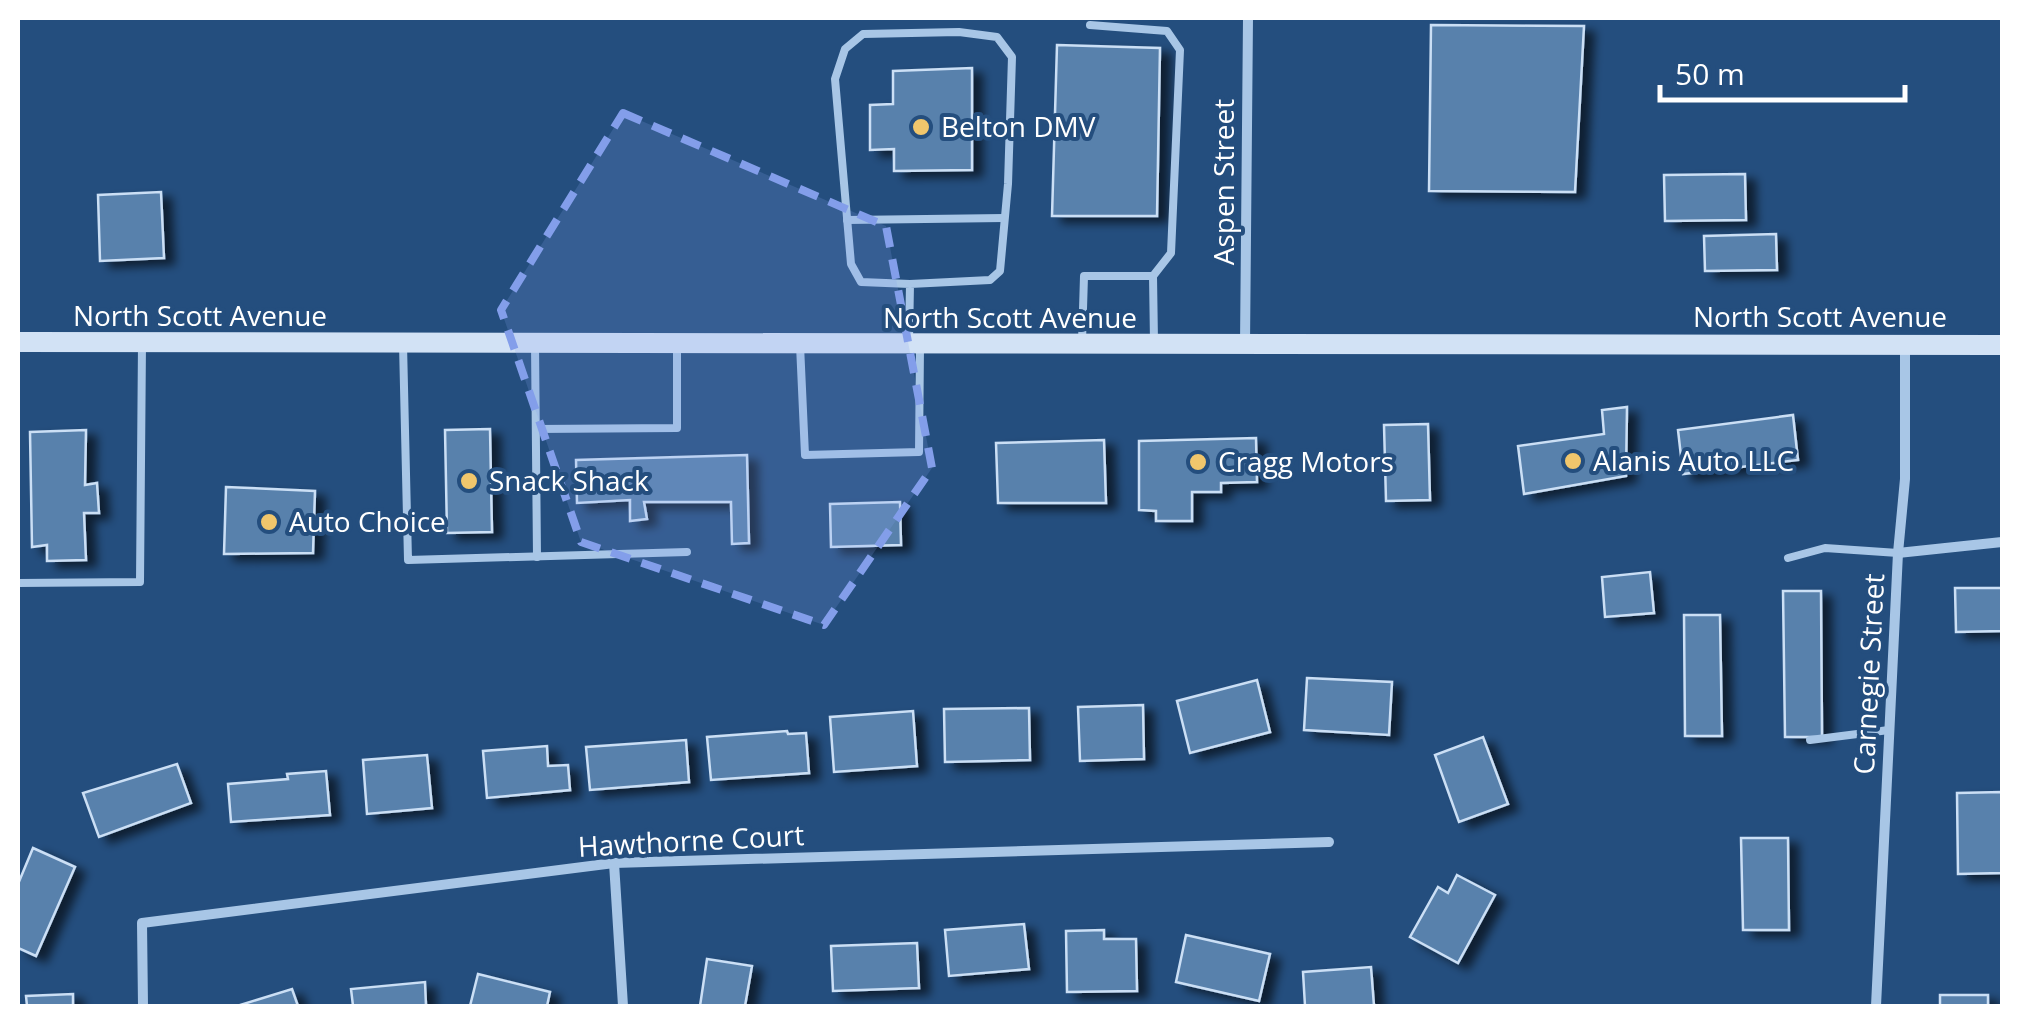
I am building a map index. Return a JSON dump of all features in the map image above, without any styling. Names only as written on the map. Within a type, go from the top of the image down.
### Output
[{"type":"main road","name":"North Scott Avenue","points":[[18,342],[2002,345]]},
{"type":"street","name":"Aspen Street","points":[[1245,346],[1248,18]]},
{"type":"street","name":"Carnegie Street","points":[[1876,1006],[1905,479],[1904,344]]},
{"type":"street","points":[[1898,553],[2002,542]]},
{"type":"street","name":"Hawthorne Court","points":[[143,1006],[142,923],[614,863],[1329,842]]},
{"type":"street","points":[[614,863],[623,1006]]},
{"type":"lane","points":[[1090,24],[1166,31],[1180,50],[1170,253],[1153,276],[1154,346]]},
{"type":"lane","points":[[959,32],[996,37],[1012,57],[1004,218],[1000,271],[990,280],[861,282],[850,264],[835,79],[845,49],[863,34],[959,32]]},
{"type":"lane","points":[[847,220],[1004,218]]},
{"type":"lane","points":[[1082,346],[1084,276],[1153,276]]},
{"type":"lane","points":[[800,345],[804,456],[919,452],[910,284]]},
{"type":"lane","points":[[18,582],[140,582],[142,343]]},
{"type":"lane","points":[[402,344],[408,560],[687,552]]},
{"type":"lane","points":[[535,344],[537,557]]},
{"type":"lane","points":[[536,429],[678,428],[678,344]]},
{"type":"lane","points":[[1788,558],[1826,548],[1898,553]]},
{"type":"lane","points":[[1810,740],[1890,730]]},
{"type":"highlighted area","points":[[623,113],[886,226],[932,468],[824,625],[581,542],[501,310]]},
{"type":"building","points":[[1431,25],[1584,26],[1575,192],[1429,191]]},
{"type":"building","points":[[1057,45],[1160,48],[1157,216],[1052,216]]},
{"type":"building","name":"Belton DMV","points":[[972,68],[972,170],[894,171],[894,149],[870,150],[870,105],[893,104],[893,71]]},
{"type":"building","points":[[1745,174],[1746,220],[1665,221],[1664,175]]},
{"type":"building","points":[[161,192],[164,258],[100,261],[98,195]]},
{"type":"building","points":[[1776,234],[1777,270],[1705,271],[1704,236]]},
{"type":"building","name":"Alanis Auto LLC","points":[[1627,407],[1626,476],[1524,494],[1518,446],[1604,434],[1602,410]]},
{"type":"building","points":[[1793,415],[1798,460],[1683,474],[1678,430]]},
{"type":"building","points":[[1428,424],[1430,500],[1386,501],[1384,425]]},
{"type":"building","name":"Snack Shack","points":[[490,429],[492,532],[447,533],[445,430]]},
{"type":"building","points":[[86,430],[85,485],[97,483],[99,513],[84,513],[86,560],[47,561],[47,545],[32,547],[30,432]]},
{"type":"building","name":"Cragg Motors","points":[[1256,438],[1257,482],[1221,483],[1221,492],[1192,492],[1192,521],[1156,521],[1156,511],[1139,510],[1139,441]]},
{"type":"building","points":[[1104,440],[1106,503],[998,503],[996,443]]},
{"type":"building","points":[[747,455],[749,543],[732,544],[731,502],[644,502],[647,519],[630,521],[630,500],[577,503],[576,460]]},
{"type":"building","name":"Auto Choice","points":[[226,487],[315,491],[313,553],[224,554]]},
{"type":"building","points":[[900,502],[901,545],[831,547],[830,504]]},
{"type":"building","points":[[1650,572],[1654,613],[1605,617],[1602,577]]},
{"type":"building","points":[[1955,588],[2002,588],[2002,631],[1956,632]]},
{"type":"building","points":[[1783,591],[1821,591],[1822,737],[1785,737]]},
{"type":"building","points":[[1684,615],[1720,615],[1722,736],[1685,736]]},
{"type":"building","points":[[1307,678],[1392,682],[1389,735],[1304,730]]},
{"type":"building","points":[[1257,680],[1270,732],[1190,753],[1177,701]]},
{"type":"building","points":[[1143,705],[1144,759],[1080,761],[1078,707]]},
{"type":"building","points":[[1029,708],[1030,760],[945,762],[944,709]]},
{"type":"building","points":[[913,711],[917,766],[834,772],[830,717]]},
{"type":"building","points":[[806,733],[809,773],[711,780],[707,737]]},
{"type":"building","points":[[1483,737],[1508,804],[1459,822],[1435,755]]},
{"type":"building","points":[[686,740],[689,782],[590,790],[586,747]]},
{"type":"building","points":[[547,746],[548,766],[568,765],[570,790],[487,798],[483,751]]},
{"type":"building","points":[[427,755],[432,808],[367,814],[363,760]]},
{"type":"building","points":[[177,764],[191,803],[99,837],[83,793]]},
{"type":"building","points":[[326,771],[330,815],[231,822],[228,784]]},
{"type":"building","points":[[2002,792],[2002,873],[1958,874],[1957,793]]},
{"type":"building","points":[[1741,838],[1788,838],[1789,930],[1743,930]]},
{"type":"building","points":[[33,848],[75,867],[36,956],[18,948],[18,884]]},
{"type":"building","points":[[1457,875],[1495,895],[1458,963],[1410,937],[1438,887],[1448,893]]},
{"type":"building","points":[[1024,924],[1029,969],[949,976],[945,930]]},
{"type":"building","points":[[1104,930],[1104,939],[1136,939],[1137,991],[1067,992],[1066,931]]},
{"type":"building","points":[[1186,935],[1270,954],[1259,1001],[1176,982]]},
{"type":"building","points":[[917,943],[919,988],[833,991],[831,946]]},
{"type":"building","points":[[707,959],[752,966],[745,1006],[700,1006]]},
{"type":"building","points":[[1371,967],[1374,1006],[1305,1006],[1303,972]]},
{"type":"building","points":[[478,974],[550,992],[547,1006],[470,1006]]},
{"type":"building","points":[[425,982],[426,1006],[353,1006],[351,989]]},
{"type":"building","points":[[292,989],[298,1006],[237,1006]]},
{"type":"building","points":[[73,994],[73,1006],[27,1006],[26,996]]},
{"type":"building","points":[[1940,995],[1988,995],[1988,1006],[1940,1006]]},
{"type":"place","name":"Belton DMV","points":[[921,127]]},
{"type":"place","name":"Alanis Auto LLC","points":[[1573,461]]},
{"type":"place","name":"Cragg Motors","points":[[1198,462]]},
{"type":"place","name":"Snack Shack","points":[[469,481]]},
{"type":"place","name":"Auto Choice","points":[[269,522]]}]
